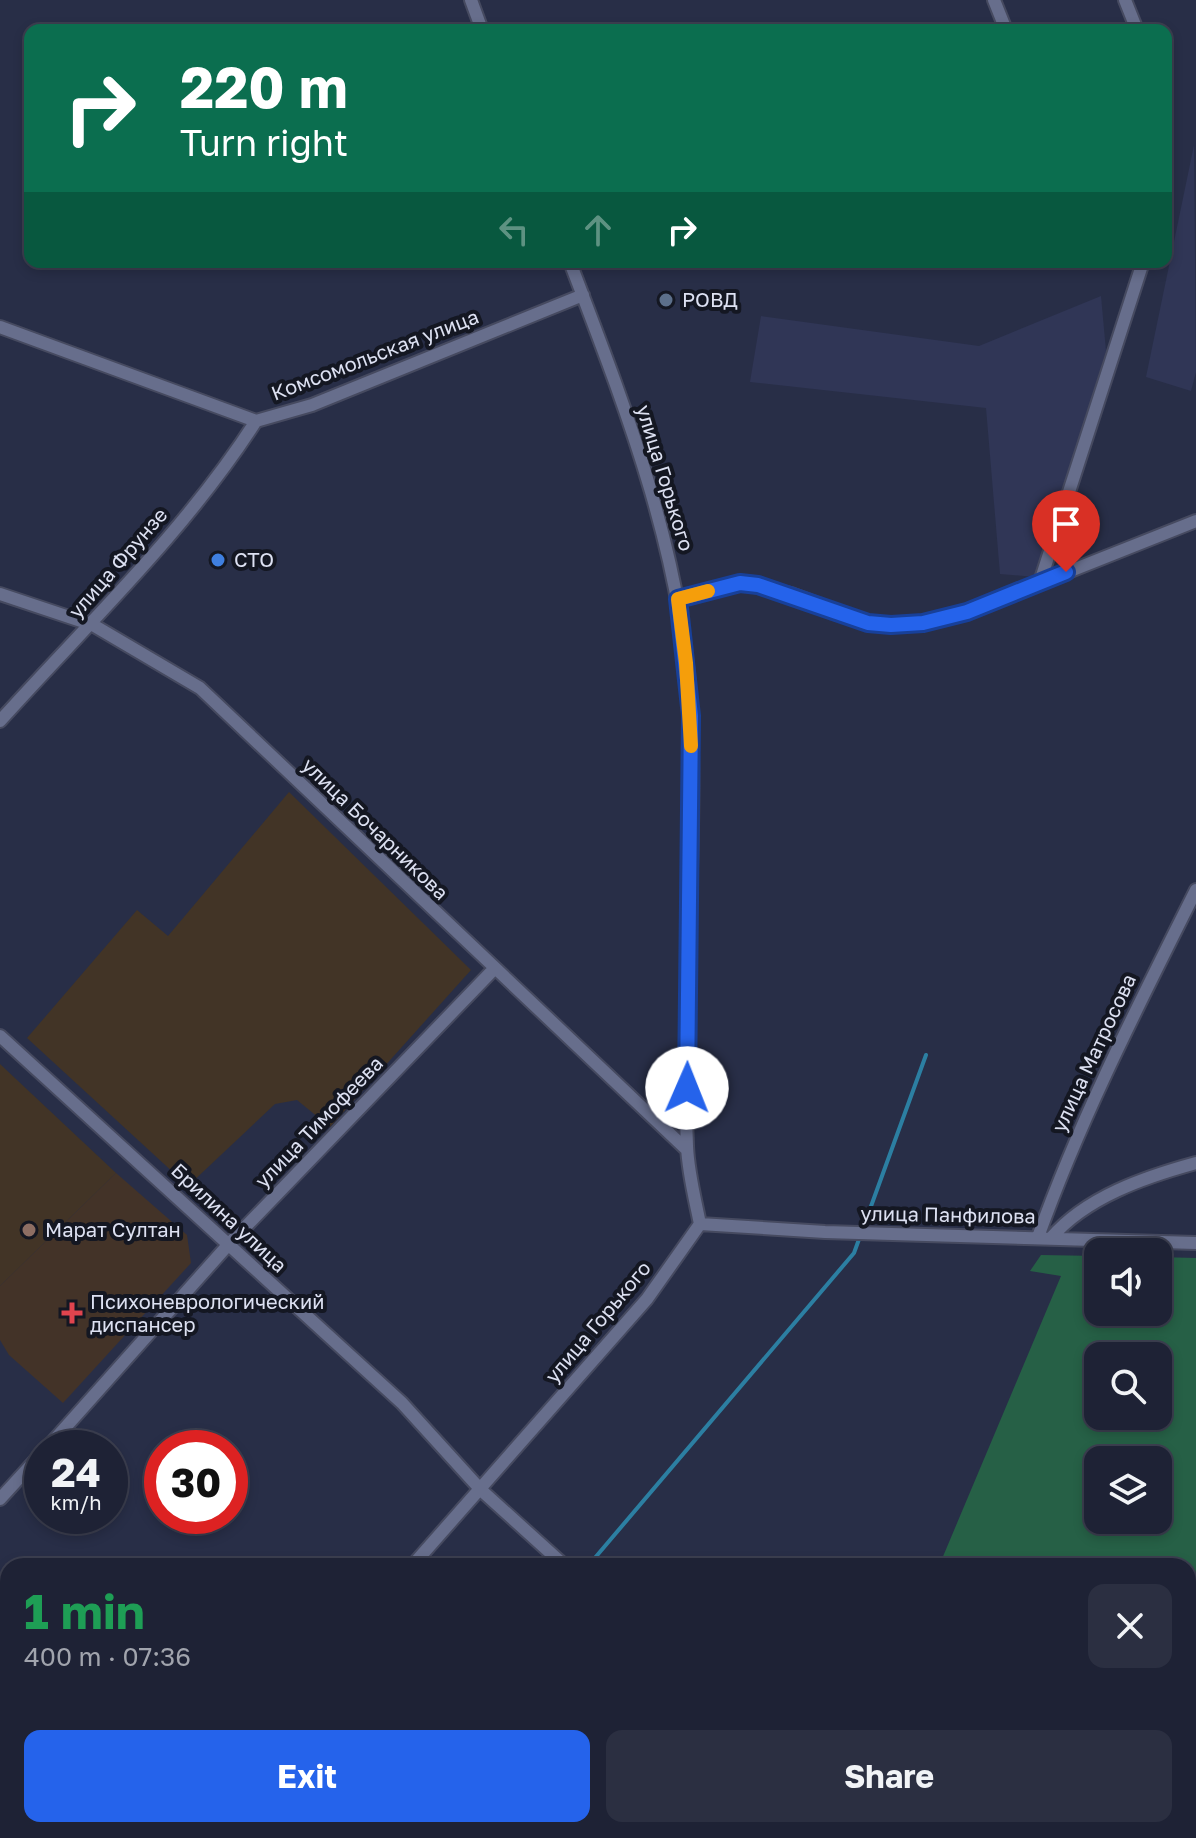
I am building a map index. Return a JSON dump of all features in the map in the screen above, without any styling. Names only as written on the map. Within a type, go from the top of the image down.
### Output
[{"type":"street","points":[[471,0],[480,24]]},
{"type":"street","points":[[994,0],[1004,24]]},
{"type":"street","points":[[1125,0],[1135,24]]},
{"type":"street","name":"улица Горького","points":[[419,1558],[647,1299],[700,1224],[686,1149],[691,727],[678,599],[663,532],[636,440],[572,268]]},
{"type":"street","points":[[1040,582],[1141,268]]},
{"type":"street","name":"Комсомольская улица","points":[[0,327],[256,421],[312,405],[583,295]]},
{"type":"street","name":"улица Фрунзе","points":[[0,721],[93,625],[225,467],[256,421]]},
{"type":"street","points":[[678,599],[740,583],[791,594],[868,623],[923,623],[967,612],[1196,521]]},
{"type":"street","name":"улица Бочарникова","points":[[0,594],[93,625],[200,688],[686,1149]]},
{"type":"street","name":"улица Матросова","points":[[1044,1237],[1057,1180],[1107,1068],[1196,890]]},
{"type":"street","name":"улица Тимофеева","points":[[63,1430],[228,1245],[494,969]]},
{"type":"street","name":"Брилина улица","points":[[0,1036],[402,1403],[481,1490],[556,1558]]},
{"type":"street","points":[[1044,1237],[1071,1215],[1148,1176],[1196,1163]]},
{"type":"street","name":"улица Панфилова","points":[[700,1224],[825,1232],[1196,1243]]},
{"type":"street","points":[[0,1499],[24,1473]]},
{"type":"shaded area","points":[[1194,145],[1196,372],[1191,391],[1146,377],[1169,268],[1172,268],[1172,251]]},
{"type":"shaded area","points":[[1101,296],[1106,351],[1036,577],[1000,574],[986,408],[750,382],[761,316],[979,346]]},
{"type":"shaded area","points":[[289,792],[471,970],[330,1127],[297,1100],[275,1104],[188,1186],[27,1038],[137,910],[168,936]]},
{"type":"shaded area","name":"Марат Султан","points":[[0,1064],[116,1173],[0,1286]]},
{"type":"shaded area","name":"Психоневрологический диспансер","points":[[116,1173],[187,1235],[191,1263],[63,1403],[9,1355],[0,1340],[0,1286]]},
{"type":"green space","points":[[1041,1255],[1084,1256],[1084,1326],[1172,1326],[1172,1257],[1196,1258],[1196,1558],[942,1558],[1061,1276],[1030,1271]]},
{"type":"waterway","points":[[595,1558],[854,1253],[926,1055]]},
{"type":"slow traffic","points":[[691,746],[691,716],[678,599],[708,591]]},
{"type":"place","name":"РОВД","points":[[666,300]]},
{"type":"place","name":"СТО","points":[[218,560]]},
{"type":"place","name":"Марат Султан","points":[[29,1230]]},
{"type":"place","name":"Психоневрологический диспансер","points":[[72,1313]]},
{"type":"route","points":[[687,1088],[691,716],[678,599],[740,583],[791,594],[868,623],[923,623],[967,612],[1066,572]]}]
